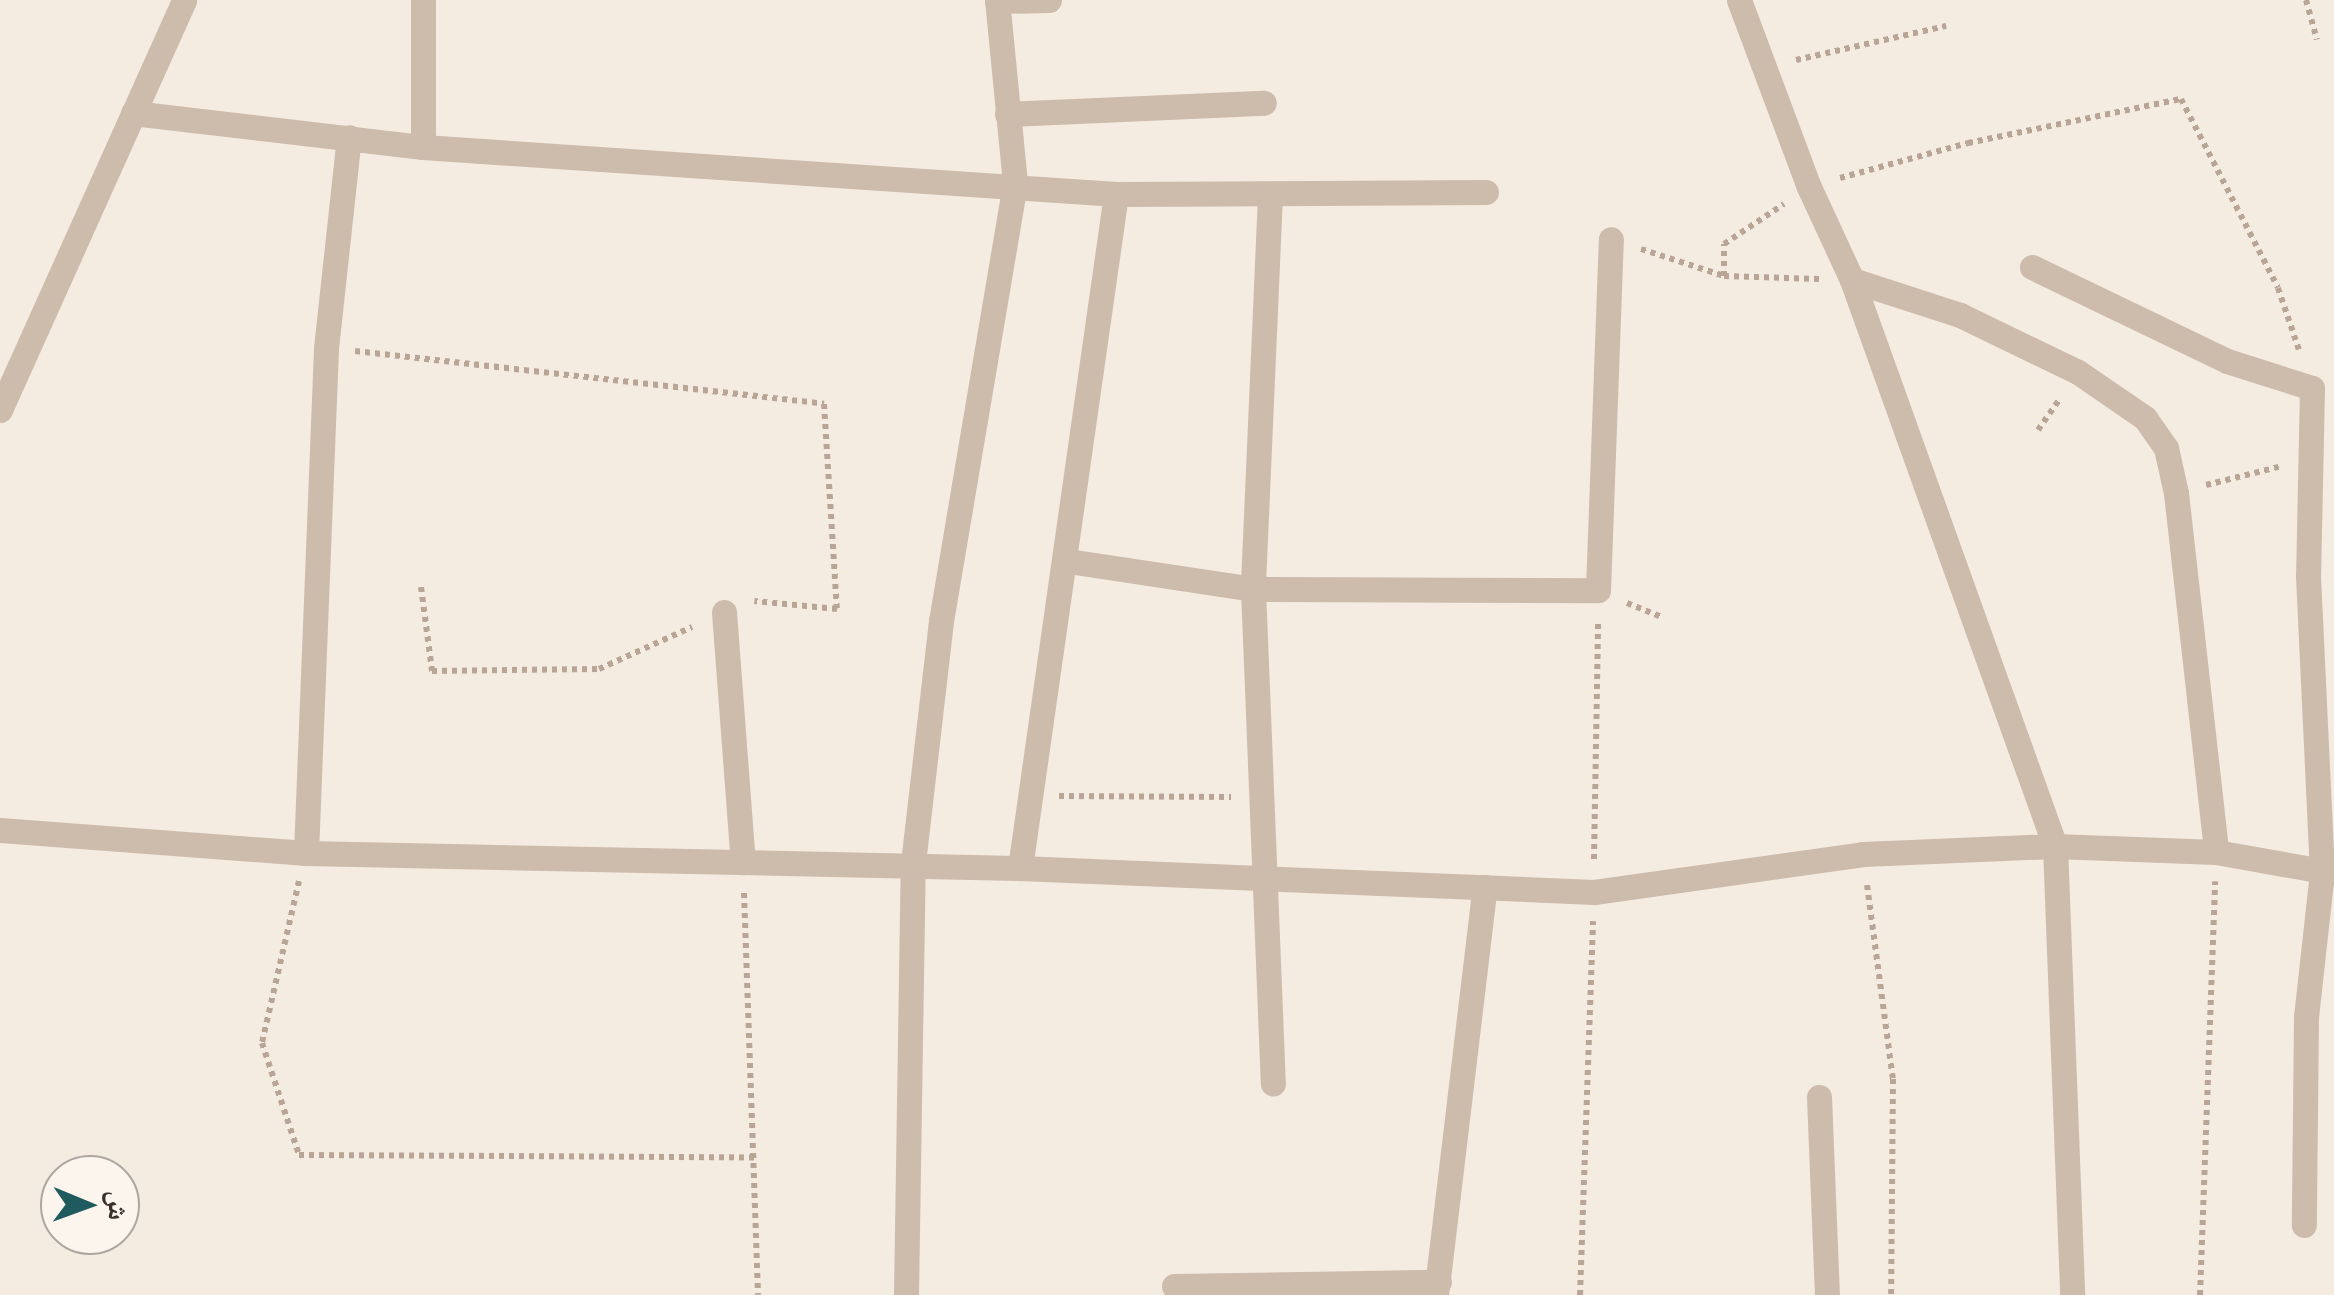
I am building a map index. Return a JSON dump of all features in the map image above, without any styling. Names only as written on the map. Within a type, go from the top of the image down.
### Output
[{"type":"street","points":[[0,410],[184,0]]},
{"type":"street","points":[[423,147],[424,0]]},
{"type":"street","points":[[906,1295],[913,864],[941,621],[1015,183],[997,1],[1049,0]]},
{"type":"street","points":[[1739,0],[1768,66],[1809,187],[1852,280],[2056,846],[2072,1295]]},
{"type":"street","points":[[1007,114],[1264,103]]},
{"type":"street","points":[[133,113],[423,147],[1015,183],[1116,194],[1486,192]]},
{"type":"street","points":[[306,853],[326,348],[348,137]]},
{"type":"street","points":[[1020,868],[1068,561],[1116,194]]},
{"type":"street","points":[[1270,196],[1253,589],[1272,1084]]},
{"type":"street","points":[[1068,561],[1253,589],[1598,590],[1611,239]]},
{"type":"street","points":[[2032,267],[2227,361],[2312,388],[2308,576],[2328,872],[2306,1016],[2304,1225]]},
{"type":"street","points":[[1852,280],[1960,315],[2116,395],[2145,418],[2166,448],[2176,493],[2216,852]]},
{"type":"street","points":[[724,612],[743,862]]},
{"type":"street","points":[[0,830],[306,853],[913,864],[1267,882],[1594,892],[1863,854],[2056,846],[2216,852],[2328,872]]},
{"type":"street","points":[[1174,1286],[1438,1289],[1486,888]]},
{"type":"street","points":[[1819,1097],[1827,1295]]},
{"type":"path","points":[[2306,0],[2318,40]]},
{"type":"path","points":[[1768,66],[1946,26]]},
{"type":"path","points":[[1724,276],[1724,244],[1809,187],[1968,143],[2181,100],[2278,288],[2312,388]]},
{"type":"path","points":[[1611,239],[1724,276],[1852,280]]},
{"type":"path","points":[[326,348],[824,404],[838,609],[766,598],[724,612],[598,669],[432,672],[422,588]]},
{"type":"path","points":[[2176,493],[2312,458]]},
{"type":"path","points":[[1580,1295],[1594,892],[1598,590]]},
{"type":"path","points":[[1032,796],[1263,797]]},
{"type":"path","points":[[2200,1295],[2216,852]]},
{"type":"path","points":[[306,853],[262,1043],[299,1154],[754,1157]]},
{"type":"path","points":[[1863,854],[1893,1079],[1890,1295]]},
{"type":"path","points":[[743,862],[758,1295]]}]
